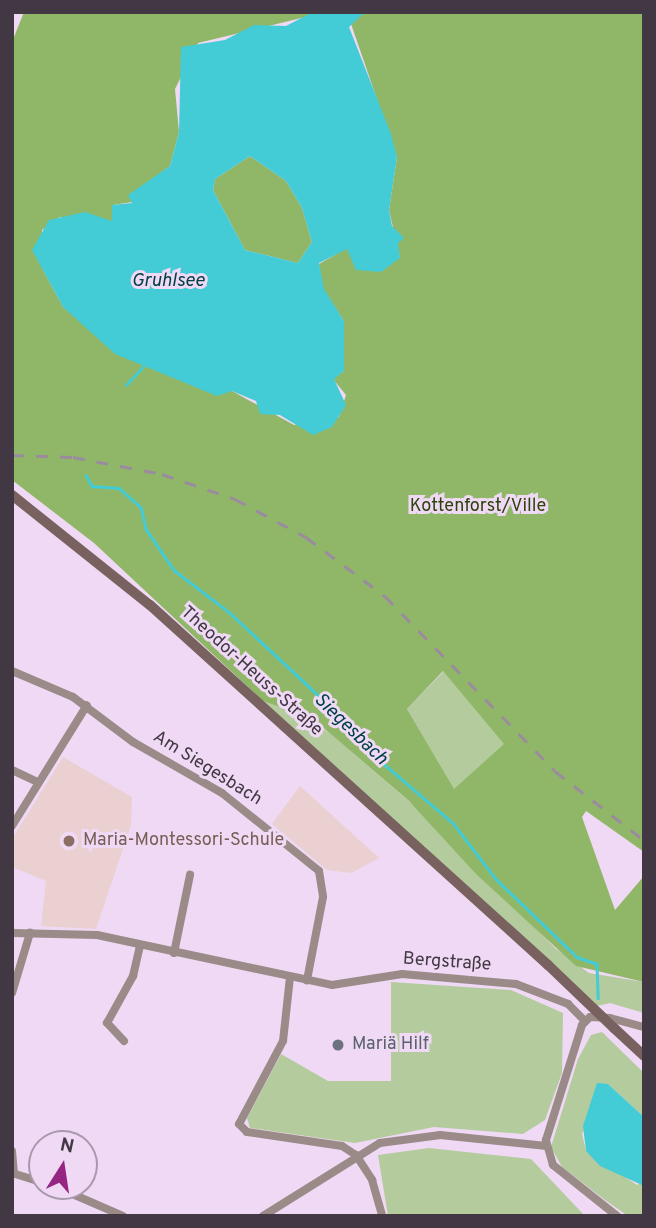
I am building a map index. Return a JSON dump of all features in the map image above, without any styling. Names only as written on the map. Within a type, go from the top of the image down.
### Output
[{"type":"main road","name":"Theodor-Heuss-Straße","points":[[12,495],[247,692],[548,965],[644,1056]]},
{"type":"street","name":"Am Siegesbach","points":[[12,671],[87,705],[133,742],[231,799],[319,871],[323,897],[307,980]]},
{"type":"street","points":[[12,826],[87,705]]},
{"type":"street","points":[[12,770],[38,782]]},
{"type":"street","points":[[174,953],[190,875]]},
{"type":"street","name":"Bergstraße","points":[[12,933],[97,935],[290,977],[343,985],[415,974],[516,984],[568,1004],[585,1021]]},
{"type":"street","points":[[12,993],[30,933]]},
{"type":"street","points":[[124,1041],[107,1023],[133,976],[140,946]]},
{"type":"street","points":[[290,977],[283,1041],[239,1124],[247,1132],[342,1146],[356,1155],[382,1216]]},
{"type":"street","points":[[617,1216],[561,1174],[546,1146],[585,1021],[610,1018],[644,1027]]},
{"type":"street","points":[[263,1216],[324,1183],[356,1155],[418,1136],[546,1146]]},
{"type":"street","points":[[12,1151],[13,1174]]},
{"type":"street","points":[[86,1200],[123,1216]]},
{"type":"shaded area","name":"Maria-Montessori-Schule","points":[[63,757],[132,797],[131,825],[96,929],[41,926],[46,881],[12,867],[12,839]]},
{"type":"shaded area","name":"Maria-Montessori-Schule","points":[[300,786],[379,858],[351,873],[327,870],[272,824]]},
{"type":"green space","name":"Kottenforst/Ville","points":[[24,12],[326,12],[198,43],[175,89],[179,132],[170,166],[136,191],[132,202],[113,205],[112,221],[60,217],[42,230],[43,270],[63,307],[90,328],[147,365],[201,388],[232,391],[294,425],[339,417],[346,395],[333,379],[344,371],[344,321],[323,289],[319,264],[347,248],[357,262],[400,258],[389,210],[397,157],[350,21],[365,12],[644,12],[644,852],[586,811],[582,817],[615,910],[644,876],[644,982],[576,966],[476,874],[409,801],[312,718],[263,701],[94,543],[12,480],[12,42]],"holes":[[[443,671],[504,744],[454,789],[407,709]]]},
{"type":"green space","points":[[250,156],[286,181],[302,208],[312,242],[298,263],[245,250],[213,190],[215,179]]},
{"type":"green space","points":[[444,671],[505,744],[454,790],[407,709]]},
{"type":"green space","points":[[263,701],[300,711],[332,735],[426,816],[555,948],[589,973],[644,982],[644,1013],[610,1003],[593,1007]]},
{"type":"green space","points":[[391,982],[511,990],[563,1013],[562,1073],[545,1120],[523,1134],[434,1127],[355,1143],[250,1128],[247,1118],[281,1054],[328,1081],[391,1081]]},
{"type":"green space","points":[[602,1032],[644,1073],[644,1117],[608,1084],[582,1134],[586,1151],[637,1185],[644,1181],[644,1216],[628,1216],[605,1200],[562,1167],[551,1147],[578,1059],[591,1035]]},
{"type":"green space","points":[[429,1148],[531,1159],[585,1216],[388,1216],[378,1155]]},
{"type":"water","name":"Gruhlsee","points":[[313,12],[365,12],[349,27],[391,134],[397,157],[389,210],[392,226],[404,238],[398,243],[400,258],[381,272],[356,270],[347,249],[319,263],[324,289],[344,321],[344,371],[334,379],[346,405],[332,427],[313,435],[280,415],[260,414],[256,401],[232,391],[217,396],[115,354],[63,307],[32,250],[49,220],[85,212],[112,221],[112,205],[132,203],[128,195],[170,166],[179,132],[181,47],[225,40],[254,25],[286,26]],"holes":[[[250,156],[286,181],[302,208],[312,242],[298,263],[245,250],[213,190],[215,179]]]},
{"type":"water","points":[[597,1083],[608,1084],[644,1117],[642,1185],[600,1166],[586,1151],[583,1126]]},
{"type":"waterway","name":"Siegesbach","points":[[126,385],[143,367]]},
{"type":"waterway","name":"Siegesbach","points":[[86,475],[92,486],[119,488],[141,507],[146,529],[174,570],[229,612],[348,723],[349,734],[453,823],[496,879],[577,957],[597,964],[598,998]]},
{"type":"railway","points":[[12,455],[73,457],[162,474],[235,499],[306,537],[385,596],[555,771],[644,840]]},
{"type":"place","name":"Maria-Montessori-Schule","points":[[69,841]]},
{"type":"place","name":"Mariä Hilf","points":[[338,1045]]}]
